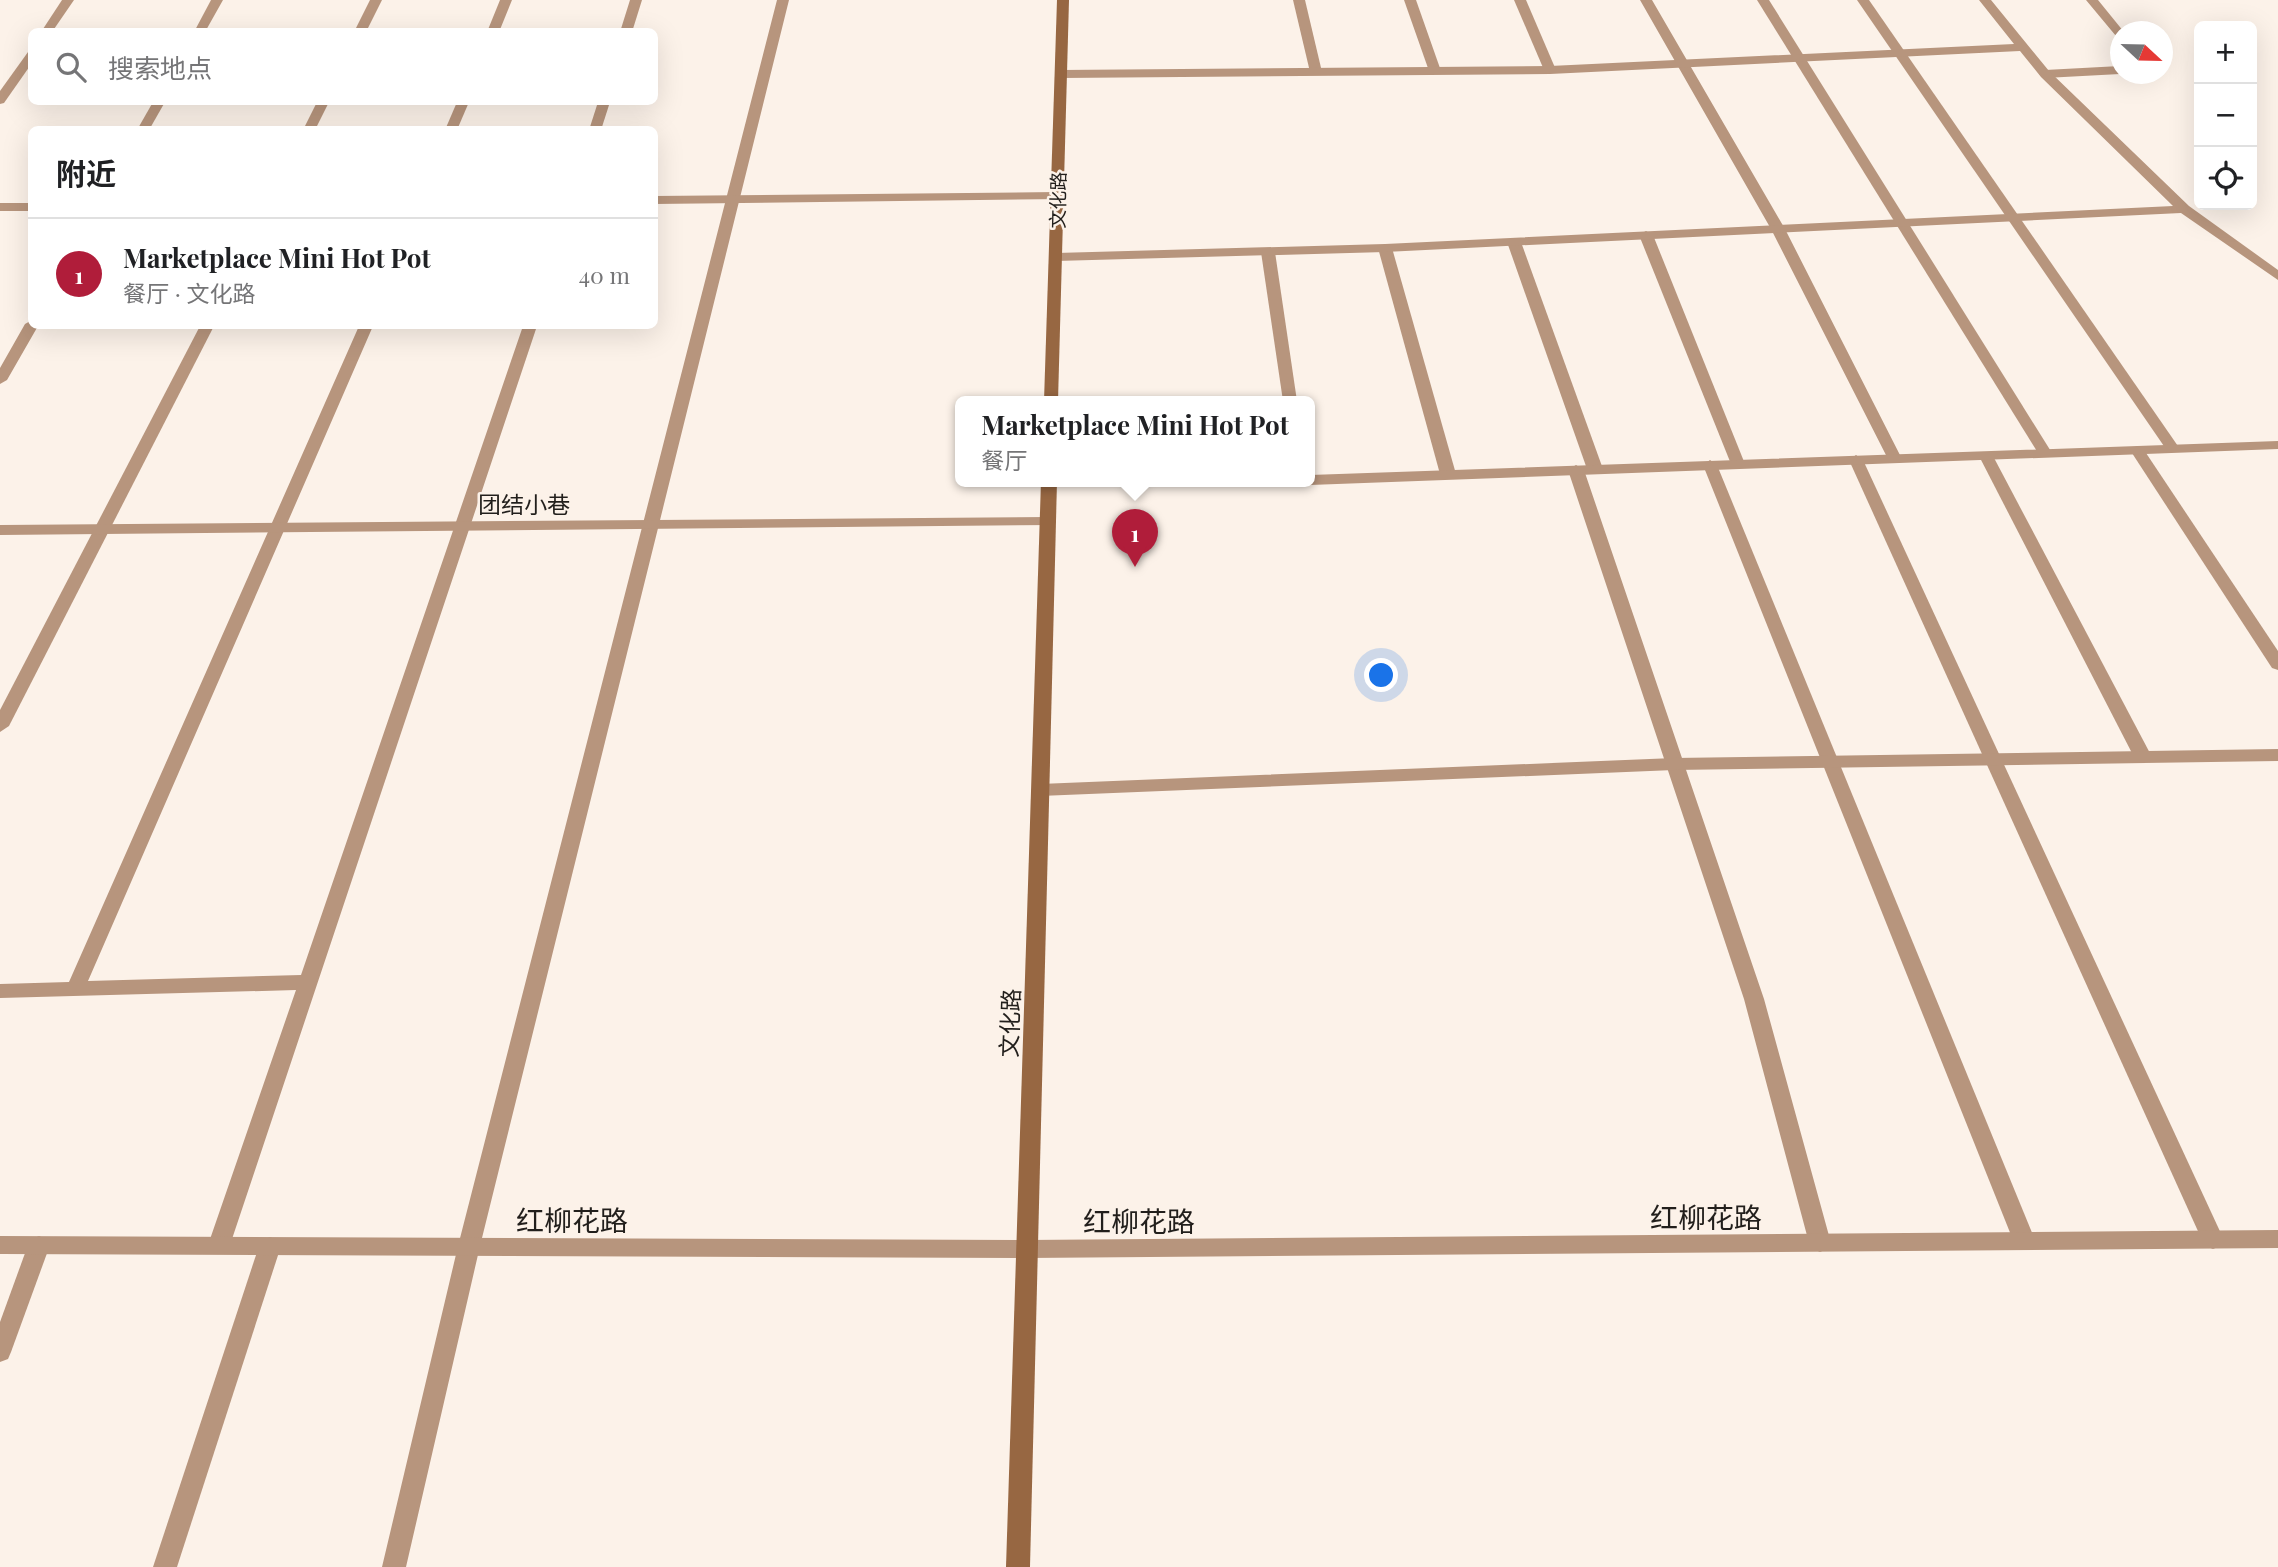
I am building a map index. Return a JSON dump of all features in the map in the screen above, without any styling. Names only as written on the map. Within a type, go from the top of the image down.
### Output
[{"type":"main road","name":"文化路","points":[[1051,396],[1063,0]]},
{"type":"main road","name":"文化路","points":[[1018,1567],[1049,487]]},
{"type":"street","points":[[49,28],[68,0]]},
{"type":"street","points":[[201,28],[217,0]]},
{"type":"street","points":[[362,28],[376,0]]},
{"type":"street","points":[[495,28],[506,0]]},
{"type":"street","points":[[627,28],[636,0]]},
{"type":"street","points":[[394,1567],[469,1246],[782,0]]},
{"type":"street","points":[[1299,0],[1316,72]]},
{"type":"street","points":[[1410,0],[1435,71]]},
{"type":"street","points":[[1520,0],[1550,70]]},
{"type":"street","points":[[1646,0],[1778,229],[1895,459]]},
{"type":"street","points":[[1763,0],[2045,453]]},
{"type":"street","points":[[1863,0],[2173,449]]},
{"type":"street","points":[[1985,0],[2045,74],[2184,209],[2278,276]]},
{"type":"street","points":[[2092,0],[2110,22]]},
{"type":"street","points":[[1061,74],[1550,70],[2023,47]]},
{"type":"street","points":[[0,100],[28,60]]},
{"type":"street","points":[[2045,74],[2110,71]]},
{"type":"street","points":[[145,126],[157,105]]},
{"type":"street","points":[[311,126],[322,105]]},
{"type":"street","points":[[453,126],[462,105]]},
{"type":"street","points":[[596,126],[603,105]]},
{"type":"street","points":[[658,200],[1057,195]]},
{"type":"street","points":[[0,207],[28,206]]},
{"type":"street","points":[[1056,257],[1385,248],[2184,209]]},
{"type":"street","points":[[1646,235],[1738,464]]},
{"type":"street","points":[[1514,242],[1595,469]]},
{"type":"street","points":[[1385,248],[1448,474]]},
{"type":"street","points":[[1268,252],[1289,396]]},
{"type":"street","points":[[0,380],[29,329]]},
{"type":"street","points":[[0,726],[205,329]]},
{"type":"street","points":[[75,989],[365,329]]},
{"type":"street","points":[[219,1245],[529,329]]},
{"type":"street","points":[[1315,480],[2278,445]]},
{"type":"street","points":[[2137,450],[2278,664]]},
{"type":"street","points":[[1986,456],[2143,757]]},
{"type":"street","points":[[1856,460],[2213,1240]]},
{"type":"street","points":[[1710,465],[2024,1241]]},
{"type":"street","points":[[1576,470],[1754,999],[1820,1243]]},
{"type":"street","name":"团结小巷","points":[[0,530],[1048,522]]},
{"type":"street","points":[[1040,790],[1674,764],[2278,755]]},
{"type":"street","points":[[0,991],[308,982]]},
{"type":"street","name":"红柳花路","points":[[0,1245],[1027,1249],[2278,1239]]},
{"type":"street","points":[[0,1352],[39,1245]]},
{"type":"street","points":[[165,1567],[270,1246]]},
{"type":"place","name":"Marketplace Mini Hot Pot","points":[[1135,567]]}]
